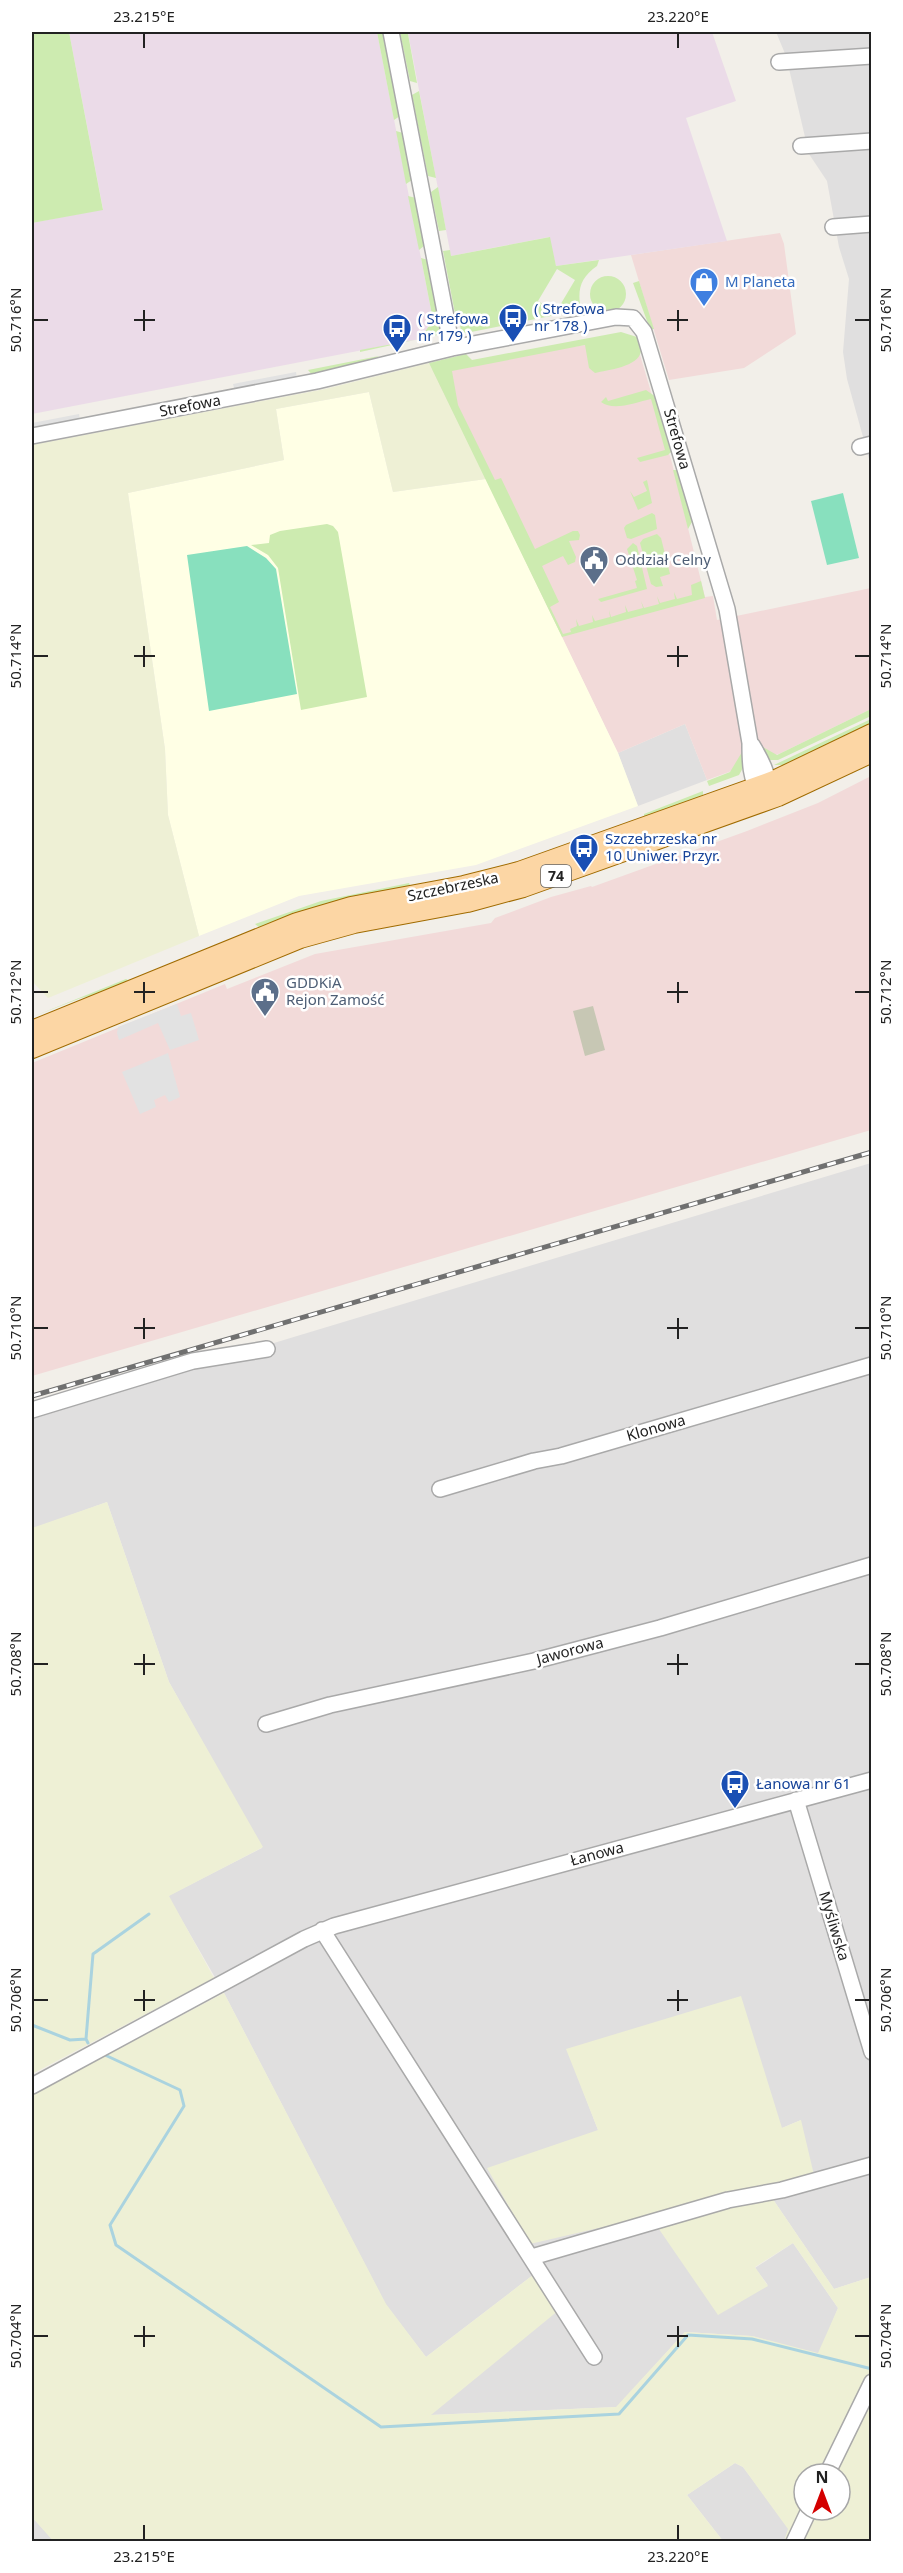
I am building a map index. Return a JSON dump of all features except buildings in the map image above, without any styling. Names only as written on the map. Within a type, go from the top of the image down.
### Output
[{"type":"main road","name":"Szczebrzeska","points":[[32,1048],[300,938],[354,923],[506,892],[764,791],[872,734]]},
{"type":"main road","name":"Szczebrzeska","points":[[32,1031],[304,920],[360,906],[503,877],[764,791],[820,778],[872,752]]},
{"type":"street","points":[[392,32],[453,348]]},
{"type":"street","points":[[779,62],[872,56]]},
{"type":"street","points":[[801,146],[872,141]]},
{"type":"street","points":[[833,227],[872,224]]},
{"type":"street","name":"Strefowa","points":[[32,436],[327,379],[453,348],[616,316],[629,316],[640,324],[664,396],[727,609],[750,743],[760,757],[764,791]]},
{"type":"street","points":[[32,1410],[193,1361],[267,1349]]},
{"type":"street","name":"Klonowa","points":[[440,1489],[534,1461],[572,1453],[872,1365]]},
{"type":"street","name":"Jaworowa","points":[[266,1724],[330,1705],[523,1663],[649,1631],[872,1565]]},
{"type":"street","name":"Łanowa","points":[[32,2086],[322,1930],[872,1780]]},
{"type":"street","name":"Myśliwska","points":[[796,1800],[872,2052]]},
{"type":"street","points":[[322,1930],[594,2357]]},
{"type":"street","points":[[532,2257],[728,2200],[782,2190],[872,2165]]},
{"type":"street","points":[[832,2462],[872,2382]]},
{"type":"street","points":[[794,2541],[803,2522]]},
{"type":"shaded area","points":[[69,32],[377,32],[433,320],[420,339],[32,414],[32,223],[103,209]]},
{"type":"shaded area","points":[[712,32],[736,101],[686,118],[727,241],[556,266],[549,237],[451,256],[408,33]]},
{"type":"shaded area","points":[[776,32],[871,32],[871,466],[847,379],[843,352],[849,279],[839,247],[827,181],[809,154],[786,56]]},
{"type":"shaded area","points":[[780,233],[784,244],[796,334],[744,368],[669,380],[631,255]]},
{"type":"shaded area","points":[[635,338],[672,463],[705,597],[713,596],[717,620],[871,588],[871,709],[781,753],[707,780],[685,724],[618,753],[432,370],[508,356]]},
{"type":"shaded area","points":[[429,363],[486,479],[393,492],[369,392],[276,409],[284,460],[128,493],[165,749],[168,815],[199,936],[48,998],[32,981],[32,445],[325,389]]},
{"type":"shaded area","points":[[296,372],[297,379],[235,391],[233,384]]},
{"type":"shaded area","points":[[369,392],[393,492],[486,479],[618,753],[638,806],[476,865],[299,896],[199,936],[168,815],[165,749],[128,493],[284,460],[276,409]]},
{"type":"shaded area","points":[[79,414],[80,421],[32,431],[32,423]]},
{"type":"shaded area","points":[[685,724],[707,780],[638,806],[618,753]]},
{"type":"shaded area","points":[[871,776],[871,1130],[32,1376],[32,1063],[225,984],[227,989],[315,954],[491,923],[495,918],[551,897],[592,887],[747,831],[818,803]]},
{"type":"shaded area","points":[[177,1004],[181,1016],[191,1013],[199,1040],[170,1050],[158,1023],[119,1040],[118,1027]]},
{"type":"shaded area","points":[[593,1006],[605,1050],[585,1056],[573,1011]]},
{"type":"shaded area","points":[[168,1053],[180,1097],[169,1102],[165,1095],[154,1100],[156,1107],[140,1114],[122,1072]]},
{"type":"shaded area","points":[[871,1163],[871,2277],[834,2289],[768,2192],[801,2120],[782,2128],[567,2049],[598,2130],[650,2216],[768,2285],[755,2268],[793,2243],[838,2308],[819,2354],[752,2336],[685,2332],[617,2407],[430,2415],[558,2310],[533,2275],[426,2357],[386,2305],[224,1993],[168,1896],[262,1848],[169,1682],[107,1502],[32,1529],[32,1416]]},
{"type":"shaded area","points":[[107,1502],[169,1682],[263,1847],[169,1896],[214,1978],[32,2074],[32,1528]]},
{"type":"shaded area","points":[[224,1993],[386,2304],[426,2357],[533,2275],[559,2310],[431,2415],[616,2407],[685,2332],[752,2336],[818,2353],[838,2308],[793,2243],[755,2267],[768,2286],[718,2315],[650,2216],[530,2244],[487,2168],[598,2130],[566,2049],[741,1996],[782,2128],[801,2120],[814,2175],[768,2192],[834,2289],[871,2277],[871,2541],[784,2541],[788,2529],[743,2467],[735,2463],[687,2495],[723,2541],[54,2542],[32,2517],[32,2095]]},
{"type":"shaded area","points":[[735,2463],[743,2467],[789,2529],[784,2541],[723,2541],[687,2495]]},
{"type":"shaded area","points":[[32,2517],[54,2541],[32,2541]]},
{"type":"green space","points":[[32,32],[69,32],[103,210],[32,223]]},
{"type":"green space","points":[[377,32],[383,32],[400,116],[394,120]]},
{"type":"green space","points":[[400,32],[416,32],[408,34],[417,83],[410,81]]},
{"type":"green space","points":[[419,91],[436,178],[428,176],[412,95]]},
{"type":"green space","points":[[396,131],[403,133],[412,180],[406,184]]},
{"type":"green space","points":[[438,187],[446,230],[439,231],[431,192]]},
{"type":"green space","points":[[408,196],[416,198],[425,245],[419,250]]},
{"type":"green space","points":[[550,237],[556,266],[599,260],[597,266],[587,275],[581,285],[579,296],[581,310],[466,333],[461,332],[460,324],[457,324],[443,251],[450,250],[451,256]],"holes":[[[557,269],[575,280],[556,312],[538,301]]]},
{"type":"green space","points":[[421,258],[428,260],[442,334],[420,339],[433,320]]},
{"type":"green space","points":[[608,276],[620,282],[626,294],[620,306],[608,312],[596,306],[590,294],[596,282]]},
{"type":"green space","points":[[639,281],[654,329],[650,329],[633,283]]},
{"type":"green space","points":[[621,332],[637,337],[641,351],[635,361],[614,369],[595,373],[589,368],[585,345],[452,371],[458,405],[495,480],[501,478],[535,549],[573,531],[578,531],[580,535],[579,540],[569,541],[576,557],[575,562],[568,565],[563,556],[542,566],[559,602],[550,607],[563,634],[571,632],[570,629],[577,626],[576,619],[579,626],[593,622],[592,615],[595,621],[610,617],[609,610],[611,617],[626,612],[625,605],[628,612],[643,608],[641,601],[644,608],[659,604],[657,596],[660,603],[675,599],[674,592],[677,599],[692,595],[691,585],[701,581],[705,598],[562,637],[429,363],[466,354],[472,360]]},
{"type":"green space","points":[[415,340],[360,352],[360,350]]},
{"type":"green space","points":[[379,356],[366,363],[313,376],[308,370]]},
{"type":"green space","points":[[646,390],[656,397],[672,451],[668,455],[640,462],[637,458],[665,450],[651,399],[619,406],[606,405],[601,402],[606,397],[608,401]]},
{"type":"green space","points":[[673,470],[678,470],[692,522],[688,529]]},
{"type":"green space","points":[[647,480],[652,503],[638,510],[630,491],[634,497],[647,491],[643,482]]},
{"type":"green space","points":[[843,493],[859,558],[827,565],[811,501]]},
{"type":"green space","points":[[652,513],[655,515],[657,529],[631,539],[627,538],[624,528],[626,525]]},
{"type":"green space","points":[[327,524],[333,526],[338,532],[367,697],[301,710],[278,568],[268,555],[251,545],[269,543],[270,535],[280,531]]},
{"type":"green space","points":[[657,534],[661,538],[670,574],[660,577],[663,586],[656,587],[651,584],[640,543],[643,539]]},
{"type":"green space","points":[[633,543],[637,546],[647,589],[601,602],[598,599],[637,588],[635,581],[637,580],[627,549]]},
{"type":"green space","points":[[247,546],[266,558],[276,569],[297,694],[209,711],[187,555]]},
{"type":"green space","points":[[871,709],[871,716],[778,760],[767,760],[761,746],[777,755]]},
{"type":"green space","points":[[871,719],[871,726],[785,765],[774,765]]},
{"type":"green space","points":[[742,752],[744,766],[739,775],[709,786],[707,781],[730,772]]},
{"type":"green space","points":[[703,791],[703,795],[644,821],[644,814]]},
{"type":"green space","points":[[409,883],[412,890],[261,929],[255,924],[321,901]]},
{"type":"green space","points":[[126,979],[128,980],[113,991],[81,998],[32,1017]]},
{"type":"waterway","points":[[86,2039],[93,1954],[149,1914]]},
{"type":"waterway","points":[[32,2025],[70,2040],[86,2039],[88,2043]]},
{"type":"waterway","points":[[105,2055],[180,2090],[184,2106],[110,2225],[116,2245],[381,2427],[619,2414],[688,2335],[752,2339],[872,2369]]},
{"type":"railway","points":[[32,1396],[872,1152]]},
{"type":"place","name":"M Planeta","points":[[704,308]]},
{"type":"place","name":"( Strefowa nr 178 )","points":[[513,344]]},
{"type":"place","name":"( Strefowa nr 179 )","points":[[397,354]]},
{"type":"place","name":"Oddział Celny","points":[[594,586]]},
{"type":"place","name":"Szczebrzeska nr 10 Uniwer. Przyr.","points":[[584,874]]},
{"type":"place","name":"GDDKiA Rejon Zamość","points":[[265,1018]]},
{"type":"place","name":"Łanowa nr 61","points":[[735,1810]]}]
